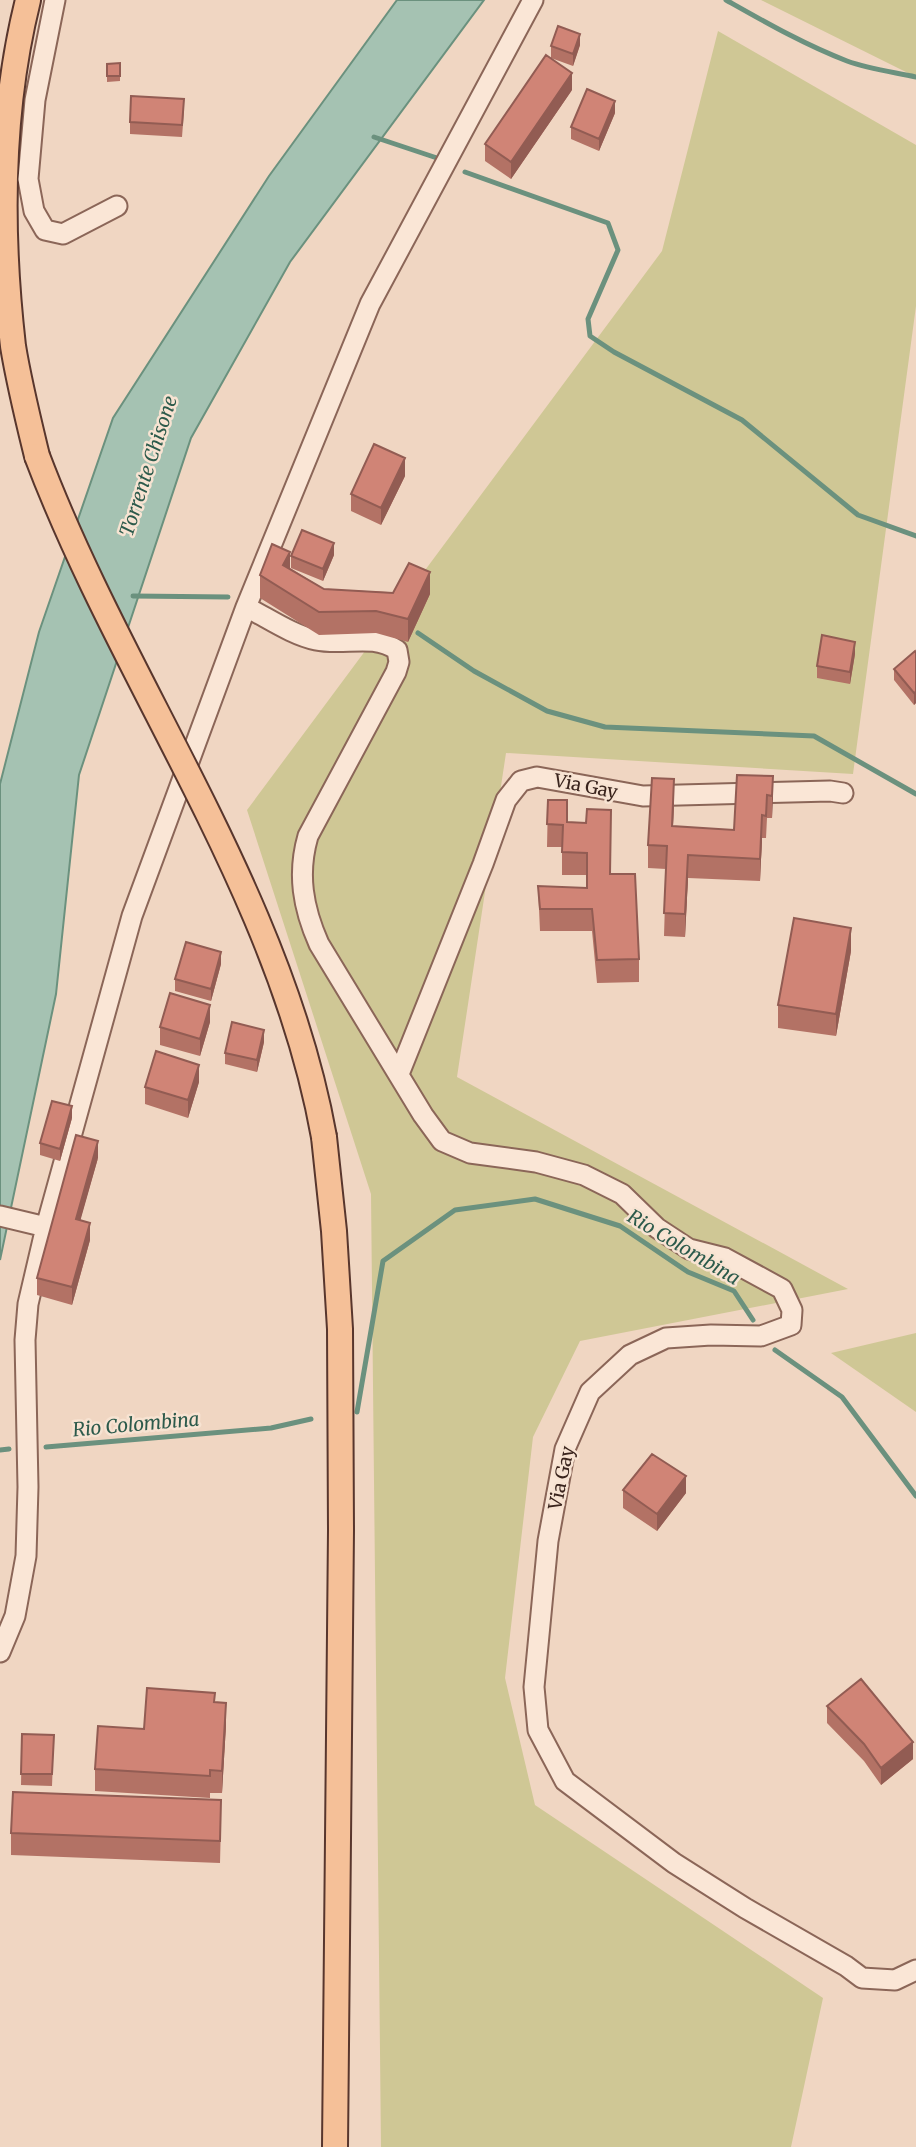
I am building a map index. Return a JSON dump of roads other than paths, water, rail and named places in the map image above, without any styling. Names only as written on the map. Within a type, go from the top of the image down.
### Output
[{"type":"main road","points":[[0,29],[26,9]]},
{"type":"main road","points":[[26,9],[5,143],[2,231],[8,307],[23,399],[37,456],[94,588],[249,900],[286,993],[316,1091],[324,1137],[334,1231],[340,1342],[341,1530],[335,2147]]},
{"type":"main road","points":[[0,347],[4,365],[23,399]]},
{"type":"street","points":[[55,0],[35,100],[28,179],[34,211],[45,230],[63,234],[117,206]]},
{"type":"street","points":[[0,1652],[15,1616],[26,1556],[27,1304],[132,916],[246,607],[370,304],[533,0]]},
{"type":"street","name":"Via Gay","points":[[246,607],[308,638],[321,641],[376,640],[397,650],[400,662],[396,673],[309,836],[302,872],[303,895],[309,922],[319,944],[423,1115],[442,1141],[470,1153],[537,1162],[584,1175],[622,1194],[657,1228],[689,1249],[725,1258],[782,1289],[792,1310],[791,1325],[761,1336],[666,1338],[630,1355],[590,1392],[565,1449],[548,1541],[534,1686],[538,1730],[565,1781],[674,1863],[862,1978],[895,1980],[916,1970]]},
{"type":"street","name":"Via Gay","points":[[399,1073],[506,800],[521,781],[537,778],[643,796],[819,791],[843,793]]},
{"type":"street","points":[[0,1216],[46,1227]]},
{"type":"water","name":"Torrente Chisone","points":[[397,0],[484,0],[290,262],[191,438],[79,775],[56,994],[0,1260],[0,784],[39,632],[113,418],[269,176]]},
{"type":"waterway","points":[[726,0],[831,55],[864,66],[916,77]]},
{"type":"waterway","points":[[374,137],[437,158]]},
{"type":"waterway","points":[[465,172],[608,223],[618,250],[588,319],[590,336],[614,352],[742,420],[858,515],[916,536]]},
{"type":"waterway","points":[[133,596],[228,597]]},
{"type":"waterway","points":[[418,633],[474,671],[547,711],[605,727],[814,736],[916,794]]},
{"type":"waterway","name":"Rio Colombina","points":[[357,1412],[383,1261],[455,1210],[535,1199],[620,1226],[688,1272],[734,1291],[753,1320]]},
{"type":"waterway","name":"Rio Colombina","points":[[775,1350],[842,1397],[916,1496]]},
{"type":"waterway","name":"Rio Colombina","points":[[46,1447],[271,1428],[311,1419]]},
{"type":"waterway","name":"Rio Colombina","points":[[0,1450],[9,1449]]}]
